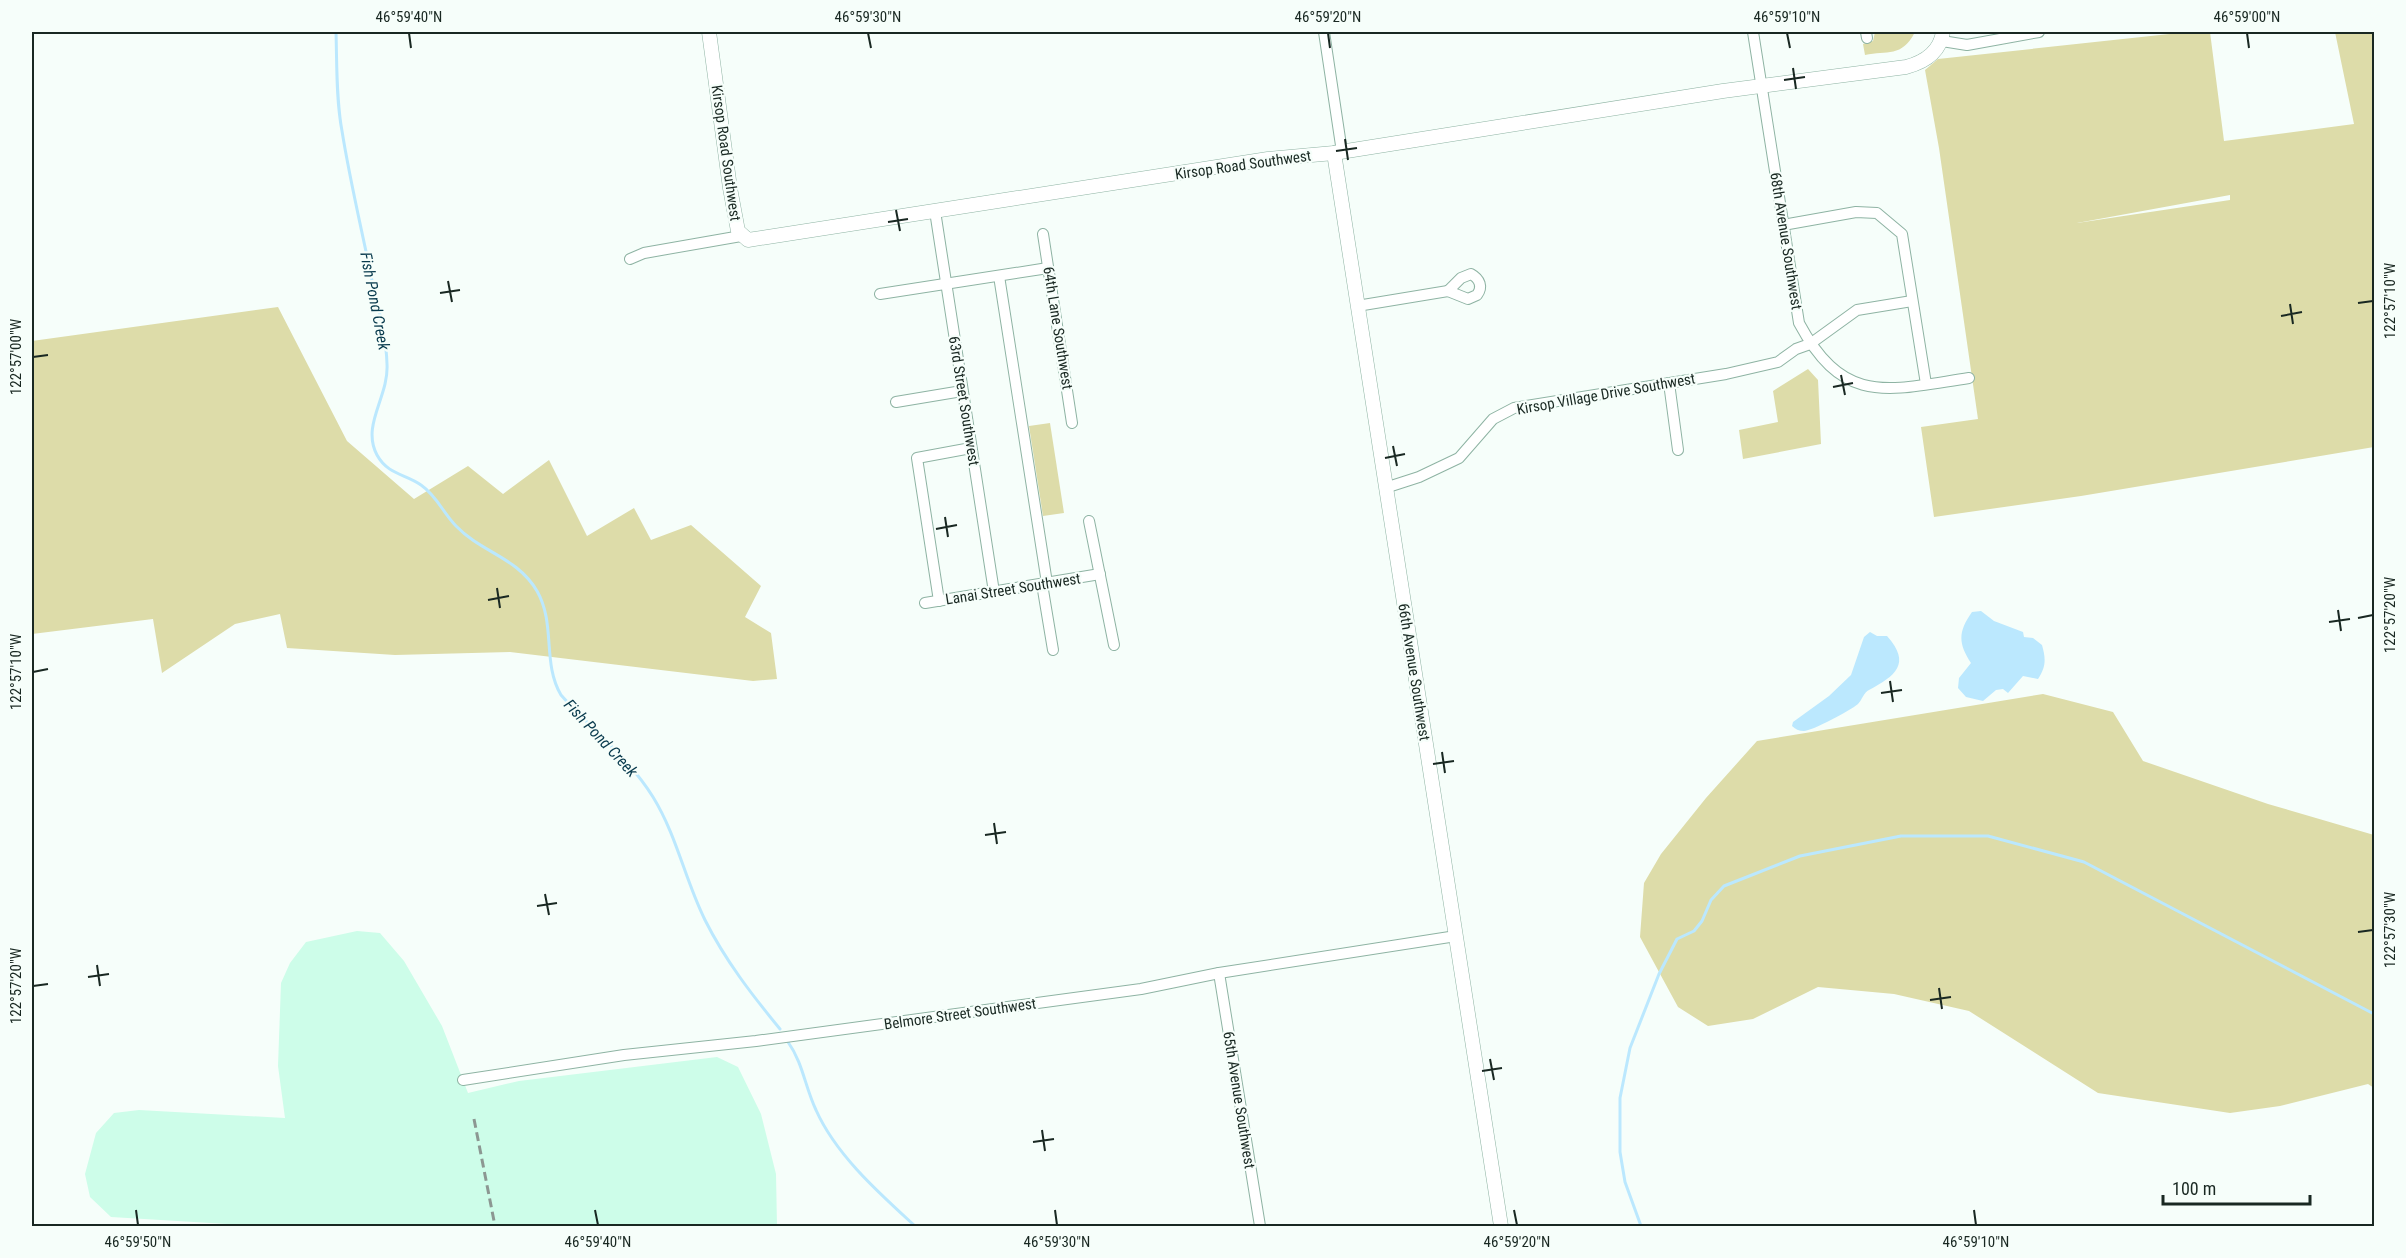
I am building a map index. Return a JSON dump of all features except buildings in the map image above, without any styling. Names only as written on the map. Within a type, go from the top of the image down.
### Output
[{"type":"street","name":"Kirsop Road Southwest","points":[[709,32],[730,188],[741,236],[754,240],[1268,159],[1338,153],[1761,86],[1918,64],[1934,52],[1942,36]]},
{"type":"street","name":"66th Avenue Southwest","points":[[1324,32],[1357,306],[1501,1227]]},
{"type":"street","name":"68th Avenue Southwest","points":[[1753,32],[1799,323],[1810,344],[1844,379],[1874,389],[1970,378]]},
{"type":"street","points":[[1942,36],[1967,45],[2039,32]]},
{"type":"street","name":"63rd Street Southwest","points":[[935,211],[994,592]]},
{"type":"street","points":[[1783,225],[1856,212],[1877,213],[1902,234],[1926,384]]},
{"type":"street","name":"64th Lane Southwest","points":[[1043,234],[1072,423]]},
{"type":"street","points":[[630,259],[644,253],[741,236]]},
{"type":"street","points":[[880,294],[1048,268]]},
{"type":"street","points":[[999,276],[1053,650]]},
{"type":"street","points":[[1357,306],[1448,291]]},
{"type":"street","name":"Kirsop Village Drive Southwest","points":[[1385,488],[1419,477],[1459,458],[1493,419],[1514,408],[1669,384],[1778,362],[1796,349],[1810,344],[1857,310],[1912,301]]},
{"type":"street","points":[[1669,384],[1678,450]]},
{"type":"street","points":[[896,402],[962,392]]},
{"type":"street","points":[[939,601],[917,458],[971,448]]},
{"type":"street","points":[[1089,521],[1114,645]]},
{"type":"street","name":"Lanai Street Southwest","points":[[926,603],[1100,574]]},
{"type":"street","name":"Belmore Street Southwest","points":[[463,1080],[624,1055],[756,1041],[1141,989],[1218,973],[1456,936]]},
{"type":"street","name":"65th Avenue Southwest","points":[[1218,973],[1260,1227]]},
{"type":"shaded area","points":[[1875,32],[1915,32],[1905,46],[1899,49],[1865,55],[1863,44],[1873,41]]},
{"type":"shaded area","points":[[2188,32],[2210,32],[2224,141],[2354,124],[2335,32],[2374,32],[2374,447],[2081,496],[1934,517],[1921,427],[1978,419],[1939,148],[1925,70],[1938,59]],"holes":[[[2230,195],[2230,200],[2077,223]]]},
{"type":"shaded area","points":[[278,307],[347,441],[414,499],[468,466],[503,494],[549,460],[587,536],[634,508],[651,540],[691,525],[761,586],[745,617],[771,633],[777,679],[753,681],[510,652],[395,655],[287,648],[280,614],[235,624],[162,673],[153,619],[32,634],[32,341]]},
{"type":"shaded area","points":[[1808,369],[1818,380],[1821,444],[1743,459],[1739,430],[1778,422],[1773,391]]},
{"type":"shaded area","points":[[1050,423],[1064,513],[1043,516],[1029,426]]},
{"type":"shaded area","points":[[2043,694],[2113,712],[2143,761],[2268,804],[2374,835],[2374,1088],[2368,1084],[2280,1106],[2230,1113],[2098,1093],[1969,1011],[1894,994],[1818,987],[1753,1019],[1708,1026],[1678,1007],[1640,937],[1644,883],[1661,854],[1706,798],[1757,741]]},
{"type":"shaded area","points":[[357,931],[380,933],[404,961],[442,1026],[468,1093],[519,1081],[717,1057],[738,1067],[761,1114],[776,1174],[777,1226],[261,1226],[111,1217],[90,1197],[85,1174],[96,1133],[114,1113],[139,1110],[285,1118],[278,1066],[281,983],[290,963],[306,942]]},
{"type":"water","points":[[1981,611],[1994,621],[2023,632],[2024,637],[2033,638],[2042,645],[2045,659],[2043,671],[2038,679],[2023,676],[2008,693],[2003,689],[1996,690],[1983,701],[1966,697],[1958,688],[1959,678],[1971,663],[1962,643],[1962,632],[1972,612]]},
{"type":"water","points":[[1870,632],[1877,636],[1887,636],[1894,646],[1899,662],[1893,674],[1867,691],[1858,704],[1848,711],[1815,728],[1804,731],[1793,727],[1793,722],[1829,696],[1851,675],[1864,637]]},
{"type":"waterway","name":"Fish Pond Creek","points":[[336,32],[340,119],[386,351],[384,388],[372,433],[377,455],[386,467],[427,489],[456,526],[477,543],[520,570],[537,591],[546,617],[552,670],[561,695],[633,769],[653,797],[713,935],[740,977],[780,1029]]},
{"type":"waterway","points":[[1641,1226],[1625,1182],[1620,1152],[1620,1098],[1630,1048],[1659,974],[1677,939],[1694,931],[1702,921],[1711,900],[1724,886],[1800,856],[1901,836],[1988,836],[2084,862],[2374,1014]]},
{"type":"waterway","name":"Fish Pond Creek","points":[[788,1042],[797,1058],[816,1110],[835,1142],[860,1172],[915,1226]]},
{"type":"railway","points":[[474,1119],[495,1226]]}]
